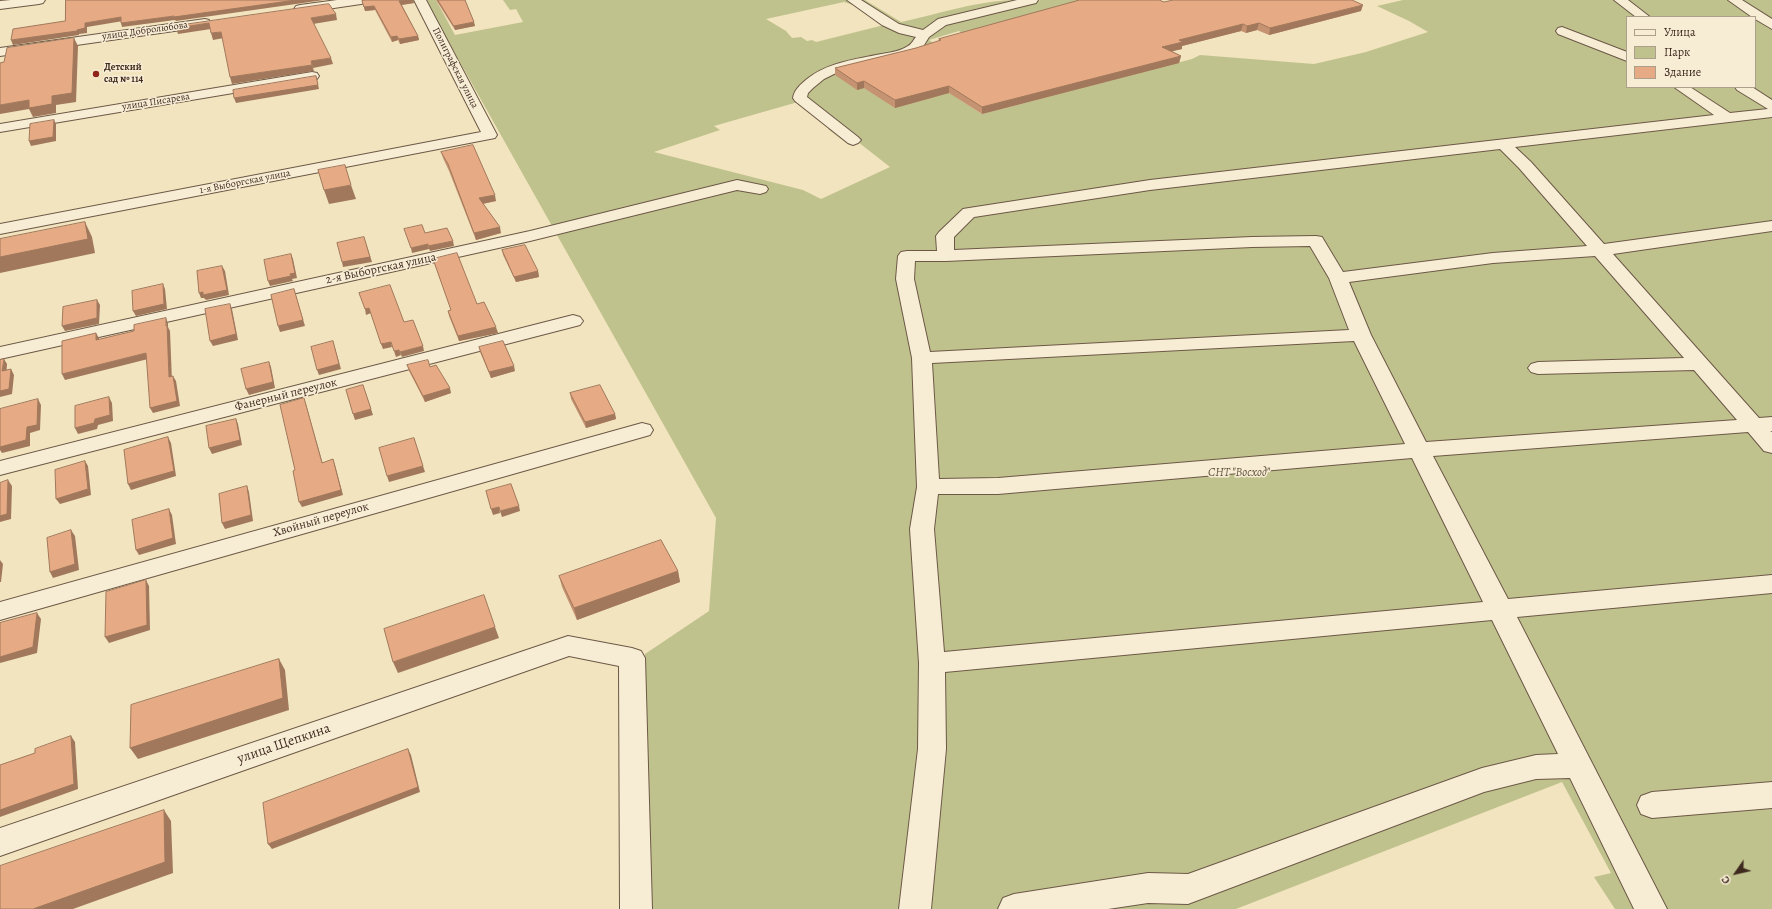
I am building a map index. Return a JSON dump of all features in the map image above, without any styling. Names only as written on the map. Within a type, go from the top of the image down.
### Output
[{"type":"street","points":[[0,5],[39,0]]},
{"type":"street","points":[[291,10],[361,0]]},
{"type":"street","name":"Полиграфская улица","points":[[420,0],[490,135]]},
{"type":"street","points":[[853,0],[894,27],[905,31],[926,34]]},
{"type":"street","points":[[853,140],[800,98],[802,90],[818,76],[850,64],[911,50],[916,47],[919,41],[937,24],[948,20],[1032,0]]},
{"type":"street","points":[[1620,0],[1643,16]]},
{"type":"street","points":[[1734,0],[1772,25]]},
{"type":"street","name":"улица Добролюбова","points":[[0,52],[220,20]]},
{"type":"street","points":[[1562,31],[1626,57]]},
{"type":"street","name":"улица Писарева","points":[[0,128],[312,76]]},
{"type":"street","points":[[1682,88],[1729,119]]},
{"type":"street","points":[[1744,88],[1772,106]]},
{"type":"street","points":[[946,256],[944,236],[969,213],[1150,185],[1772,113]]},
{"type":"street","name":"1-я Выборгская улица","points":[[0,229],[490,135]]},
{"type":"street","points":[[1503,144],[1525,165],[1700,364],[1763,425],[1772,446]]},
{"type":"street","name":"2-я Выборгская улица","points":[[0,353],[522,238],[738,185],[760,189]]},
{"type":"street","points":[[1338,278],[1493,258],[1600,250],[1772,226]]},
{"type":"street","points":[[915,909],[932,749],[932,663],[922,529],[928,487],[922,358],[906,278],[907,256],[946,256],[1252,242],[1316,241],[1338,278],[1361,335],[1651,909]]},
{"type":"street","name":"Фанерный переулок","points":[[0,468],[573,322]]},
{"type":"street","points":[[922,358],[1361,335]]},
{"type":"street","points":[[1538,368],[1700,364]]},
{"type":"street","points":[[928,487],[998,486],[1419,450],[1763,425]]},
{"type":"street","name":"Хвойный переулок","points":[[0,611],[642,430]]},
{"type":"street","points":[[932,663],[1772,584]]},
{"type":"street","name":"улица Щепкина","points":[[0,842],[568,646],[632,658],[636,909]]},
{"type":"street","points":[[1014,909],[1148,888],[1188,889],[1482,780],[1536,766],[1579,765]]},
{"type":"street","points":[[1652,805],[1772,795]]},
{"type":"green space","name":"СНТ \"Восход\"","points":[[425,0],[436,0],[455,35],[523,22],[516,9],[510,10],[503,0],[848,0],[913,35],[961,19],[1041,0],[1084,0],[964,34],[959,31],[929,40],[973,68],[957,98],[982,114],[1192,59],[1200,55],[1314,64],[1366,52],[1428,32],[1377,6],[1403,0],[1772,0],[1772,909],[1615,909],[1594,877],[1611,873],[1562,782],[1236,909],[650,909],[645,654],[709,611],[716,518]],"holes":[[[844,2],[853,5],[884,25],[816,42],[812,40],[807,41],[801,37],[792,38],[786,31],[766,19]],[[798,102],[831,128],[828,129],[849,145],[858,142],[890,167],[821,199],[803,190],[654,152],[720,130],[714,126]]]},
{"type":"green space","points":[[858,0],[865,0],[901,22],[989,2],[1019,0],[949,16],[933,22],[922,31],[903,28]]},
{"type":"building","points":[[66,0],[296,0],[121,23],[121,17],[85,23],[85,28],[77,31],[11,40],[13,29],[65,21]]},
{"type":"building","points":[[406,0],[399,1],[418,36],[399,39],[397,36],[391,37],[374,6],[364,7],[362,1]]},
{"type":"building","points":[[438,0],[465,0],[474,22],[454,26]]},
{"type":"building","points":[[1080,0],[1159,0],[1164,2],[1173,0],[1352,0],[1363,5],[1270,28],[1259,23],[1247,26],[1243,24],[1179,40],[1183,42],[1162,47],[1181,56],[982,107],[949,86],[895,100],[864,81],[857,83],[835,68],[916,48],[941,40],[939,39]]},
{"type":"building","points":[[329,4],[336,14],[311,18],[331,58],[311,61],[312,65],[230,77],[221,32],[211,33],[209,23],[176,28],[176,26]]},
{"type":"building","points":[[74,38],[72,93],[52,96],[52,104],[29,108],[29,100],[0,105],[0,63],[4,62],[7,48]]},
{"type":"building","points":[[316,76],[318,85],[234,98],[233,90]]},
{"type":"building","points":[[54,120],[53,137],[29,141],[30,124]]},
{"type":"building","points":[[473,145],[495,195],[479,198],[500,227],[474,233],[448,164],[441,152]]},
{"type":"building","points":[[345,165],[351,185],[324,190],[318,170]]},
{"type":"building","points":[[85,222],[88,239],[0,257],[0,239]]},
{"type":"building","points":[[422,225],[425,233],[447,228],[453,241],[411,248],[404,229]]},
{"type":"building","points":[[364,237],[370,257],[342,262],[337,243]]},
{"type":"building","points":[[525,245],[538,271],[514,277],[502,250]]},
{"type":"building","points":[[457,253],[477,304],[484,302],[496,327],[458,336],[448,311],[451,310],[433,259]]},
{"type":"building","points":[[291,254],[295,273],[290,274],[291,276],[268,281],[264,260]]},
{"type":"building","points":[[222,266],[227,290],[203,295],[203,292],[199,293],[197,271]]},
{"type":"building","points":[[163,284],[164,304],[133,311],[132,291]]},
{"type":"building","points":[[390,285],[404,322],[413,320],[423,346],[400,352],[399,350],[394,351],[391,342],[381,344],[369,308],[365,309],[359,293]]},
{"type":"building","points":[[294,289],[303,320],[278,326],[271,295]]},
{"type":"building","points":[[97,300],[97,318],[62,326],[63,307]]},
{"type":"building","points":[[230,304],[236,334],[210,341],[205,309]]},
{"type":"building","points":[[166,318],[169,377],[173,376],[177,401],[150,408],[146,353],[62,374],[62,341],[96,333],[96,340],[134,331],[134,325]]},
{"type":"building","points":[[333,341],[339,364],[317,370],[311,347]]},
{"type":"building","points":[[503,341],[514,366],[489,372],[479,347]]},
{"type":"building","points":[[4,359],[2,371],[11,369],[9,389],[0,391],[0,360]]},
{"type":"building","points":[[428,360],[430,367],[436,365],[450,388],[423,396],[407,365]]},
{"type":"building","points":[[269,362],[273,382],[246,389],[241,369]]},
{"type":"building","points":[[363,385],[371,409],[353,414],[346,390]]},
{"type":"building","points":[[600,385],[615,414],[585,422],[570,393]]},
{"type":"building","points":[[109,397],[110,415],[95,419],[94,423],[75,428],[75,406]]},
{"type":"building","points":[[304,398],[322,463],[333,459],[341,490],[299,502],[293,471],[295,470],[280,405]]},
{"type":"building","points":[[38,399],[37,425],[27,427],[26,440],[0,447],[0,409]]},
{"type":"building","points":[[236,419],[240,440],[209,448],[206,426]]},
{"type":"building","points":[[168,437],[174,471],[128,484],[124,450]]},
{"type":"building","points":[[414,438],[423,466],[387,476],[379,448]]},
{"type":"building","points":[[85,461],[88,489],[56,499],[55,470]]},
{"type":"building","points":[[8,480],[7,514],[0,516],[0,483]]},
{"type":"building","points":[[511,484],[519,506],[500,511],[499,507],[491,509],[486,491]]},
{"type":"building","points":[[247,486],[251,515],[222,523],[219,494]]},
{"type":"building","points":[[169,509],[173,538],[136,550],[132,520]]},
{"type":"building","points":[[71,530],[75,564],[50,572],[47,538]]},
{"type":"building","points":[[661,540],[678,571],[574,608],[559,576]]},
{"type":"building","points":[[146,580],[147,625],[105,637],[106,592]]},
{"type":"building","points":[[484,595],[495,627],[393,662],[384,629]]},
{"type":"building","points":[[37,613],[33,647],[0,657],[0,623]]},
{"type":"building","points":[[279,659],[283,698],[130,748],[131,705]]},
{"type":"building","points":[[71,736],[74,784],[0,810],[0,765],[35,753],[35,749]]},
{"type":"building","points":[[408,749],[418,787],[268,844],[263,803]]},
{"type":"building","points":[[164,810],[165,862],[33,909],[0,909],[0,866]]},
{"type":"place","name":"Детский сад № 114","points":[[96,74]]}]
